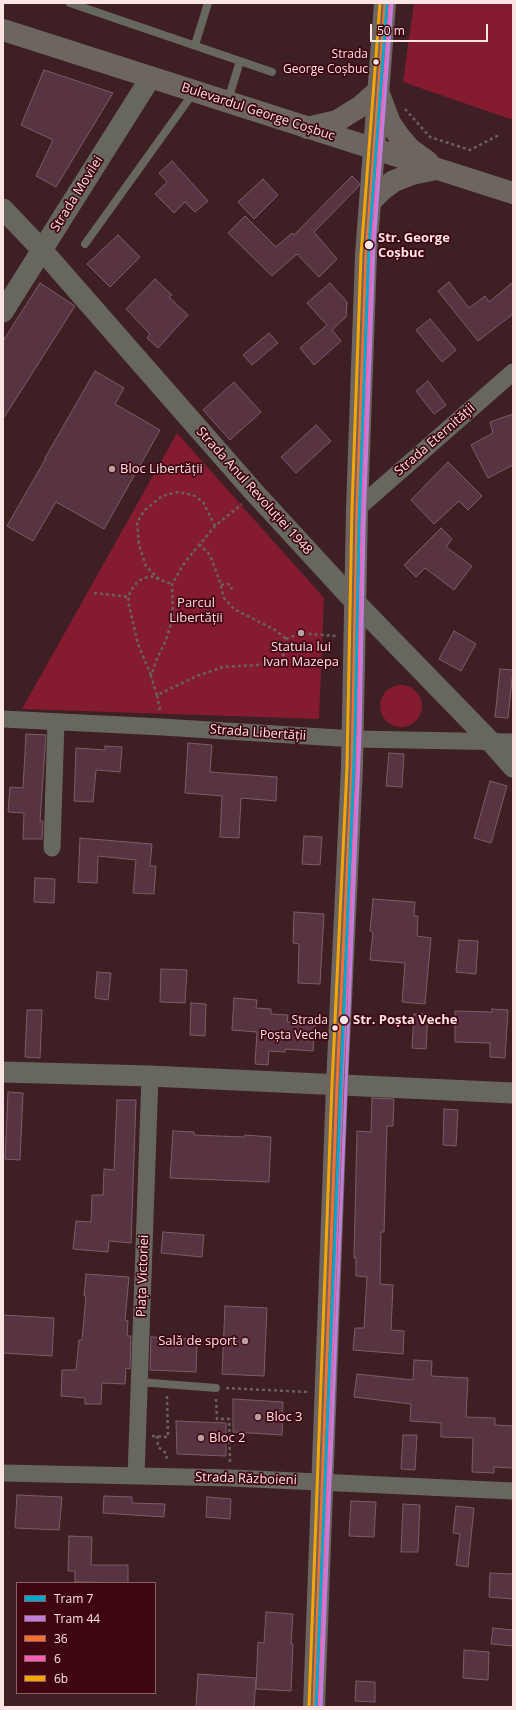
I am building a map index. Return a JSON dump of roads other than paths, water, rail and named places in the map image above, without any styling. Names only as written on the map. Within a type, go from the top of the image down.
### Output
[{"type":"main road","points":[[314,1707],[337,1085],[352,739],[357,509],[370,202],[385,3]]},
{"type":"main road","name":"Bulevardul George Coșbuc","points":[[3,30],[513,193]]},
{"type":"main road","points":[[307,128],[336,121],[361,106],[378,91]]},
{"type":"main road","points":[[378,91],[390,123],[399,136],[410,149],[437,169]]},
{"type":"main road","points":[[370,202],[394,180],[412,174],[437,169]]},
{"type":"street","name":"Strada Movilei","points":[[3,312],[151,77]]},
{"type":"street","name":"Strada Anul Revoluției 1948","points":[[3,209],[42,250],[253,491],[355,602],[491,742],[513,767]]},
{"type":"street","name":"Strada Eternității","points":[[357,509],[513,372]]},
{"type":"street","name":"Strada Libertății","points":[[3,719],[352,739],[513,742]]},
{"type":"street","points":[[52,848],[56,722]]},
{"type":"street","points":[[3,1072],[150,1076],[513,1093]]},
{"type":"street","name":"Piața Victoriei","points":[[136,1476],[150,1076]]},
{"type":"street","name":"Strada Războieni","points":[[3,1473],[231,1478],[513,1491]]},
{"type":"lane","points":[[70,3],[272,72]]},
{"type":"lane","points":[[195,45],[208,3]]},
{"type":"lane","points":[[228,102],[240,61]]},
{"type":"lane","points":[[85,244],[195,91]]},
{"type":"lane","points":[[139,1382],[216,1388]]},
{"type":"tram line","name":"7","points":[[316,1707],[355,734],[359,524],[369,245],[387,3]]},
{"type":"tram line","name":"44","points":[[321,1707],[360,734],[364,524],[374,245],[392,3]]},
{"type":"place","name":"Strada George Coșbuc","points":[[376,62]]},
{"type":"place","name":"Str. George Coșbuc","points":[[369,245]]},
{"type":"place","name":"Bloc Libertății","points":[[112,469]]},
{"type":"place","name":"Statuia lui Ivan Mazepa","points":[[301,633]]},
{"type":"place","name":"Str. Poșta Veche","points":[[344,1020]]},
{"type":"place","name":"Strada Poșta Veche","points":[[335,1028]]},
{"type":"place","name":"Sală de sport","points":[[245,1341]]},
{"type":"place","name":"Bloc 3","points":[[258,1417]]},
{"type":"place","name":"Bloc 2","points":[[201,1438]]},
{"type":"park label","name":"Parcul Libertății","points":[[196,610]]}]
